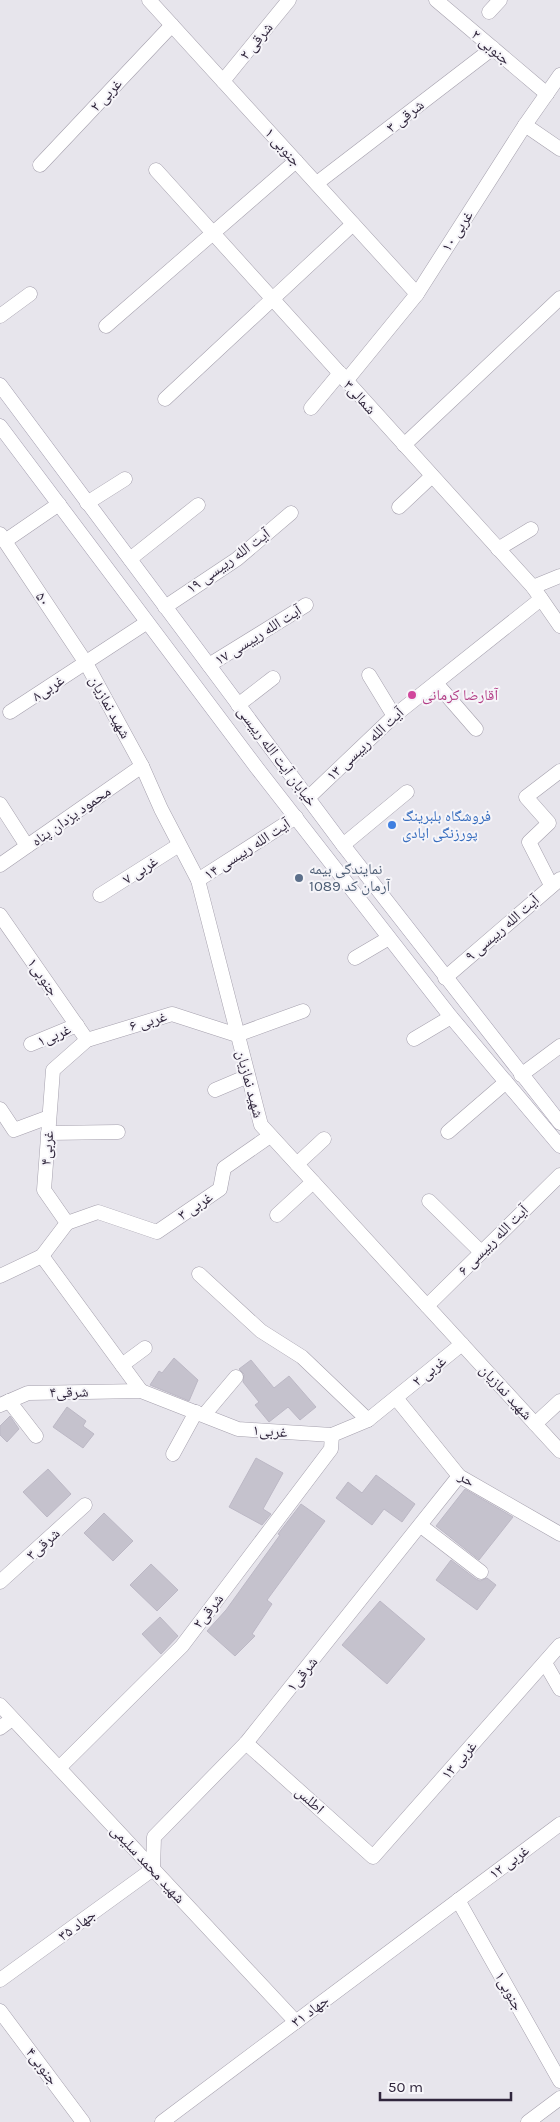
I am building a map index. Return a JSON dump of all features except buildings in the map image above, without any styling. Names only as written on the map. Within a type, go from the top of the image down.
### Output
[{"type":"street","name":"جنوبی ۱","points":[[149,0],[417,294]]},
{"type":"street","name":"شرقی ۲","points":[[223,81],[289,0]]},
{"type":"street","name":"جنوبی ۲","points":[[436,0],[547,94]]},
{"type":"street","points":[[489,12],[500,0]]},
{"type":"street","name":"غربی ۲","points":[[40,166],[172,25]]},
{"type":"street","name":"شرقی ۳","points":[[317,183],[492,48]]},
{"type":"street","name":"غربی ۱۰","points":[[310,408],[343,377],[417,294],[525,125],[560,75]]},
{"type":"street","points":[[525,125],[560,149]]},
{"type":"street","points":[[106,326],[296,161]]},
{"type":"street","name":"شمالی۳","points":[[156,170],[533,587],[560,626]]},
{"type":"street","points":[[165,399],[353,224]]},
{"type":"street","points":[[0,316],[30,294]]},
{"type":"street","points":[[404,445],[560,298]]},
{"type":"street","name":"خیابان آیت الله رییسی","points":[[0,385],[343,845],[560,1124]]},
{"type":"street","name":"خیابان آیت الله رییسی","points":[[0,426],[146,623],[389,938],[451,1017],[560,1146]]},
{"type":"street","points":[[399,507],[432,476]]},
{"type":"street","points":[[87,503],[124,479]]},
{"type":"street","points":[[2,538],[59,504]]},
{"type":"street","points":[[130,559],[198,505]]},
{"type":"street","name":"آیت الله رییسی ۱۹","points":[[165,607],[237,559],[291,514]]},
{"type":"street","points":[[498,549],[531,529]]},
{"type":"street","name":"۵۰","points":[[2,538],[86,663]]},
{"type":"street","points":[[533,587],[560,576]]},
{"type":"street","name":"آیت الله رییسی ۱۳","points":[[308,798],[394,716],[541,600]]},
{"type":"street","name":"آیت الله رییسی ۱۷","points":[[210,665],[306,605]]},
{"type":"street","name":"غربی۸","points":[[10,712],[146,623]]},
{"type":"street","name":"شهید نمازیان","points":[[86,663],[142,766],[161,810],[198,880],[261,1126],[560,1451]]},
{"type":"street","points":[[368,675],[394,716]]},
{"type":"street","points":[[219,718],[274,678]]},
{"type":"street","points":[[436,682],[476,729]]},
{"type":"street","name":"محمود یزدان پناه","points":[[0,865],[142,766]]},
{"type":"street","points":[[556,882],[528,842],[549,823],[526,797],[560,771]]},
{"type":"street","points":[[343,845],[407,792]]},
{"type":"street","points":[[0,804],[27,846]]},
{"type":"street","name":"آیت الله رییسی ۱۴","points":[[198,880],[296,817]]},
{"type":"street","name":"غربی ۷","points":[[100,895],[180,845]]},
{"type":"street","name":"آیت الله رییسی ۹","points":[[445,978],[556,882]]},
{"type":"street","name":"جنوبی۱","points":[[0,915],[87,1040]]},
{"type":"street","points":[[355,958],[389,938]]},
{"type":"street","points":[[238,1035],[303,1011]]},
{"type":"street","name":"غربی ۶","points":[[87,1040],[172,1014],[238,1035]]},
{"type":"street","points":[[414,1039],[451,1017]]},
{"type":"street","name":"غربی۱","points":[[30,1044],[77,1025]]},
{"type":"street","name":"غربی۴","points":[[66,1222],[44,1190],[53,1070],[87,1040]]},
{"type":"street","points":[[521,1075],[560,1046]]},
{"type":"street","points":[[215,1090],[248,1076]]},
{"type":"street","points":[[448,1132],[506,1082]]},
{"type":"street","points":[[0,1108],[14,1130],[49,1117]]},
{"type":"street","points":[[48,1133],[118,1132]]},
{"type":"street","name":"غربی ۳","points":[[66,1222],[98,1212],[156,1232],[220,1189],[224,1168],[270,1136]]},
{"type":"street","points":[[297,1164],[324,1139]]},
{"type":"street","name":"آیت الله رییسی ۶","points":[[427,1306],[560,1174]]},
{"type":"street","points":[[277,1215],[313,1182]]},
{"type":"street","points":[[430,1201],[481,1252]]},
{"type":"street","points":[[0,1276],[42,1256],[66,1222]]},
{"type":"street","points":[[42,1256],[141,1391]]},
{"type":"street","points":[[199,1274],[261,1332],[302,1357],[368,1420]]},
{"type":"street","name":"غربی ۲","points":[[396,1398],[462,1344]]},
{"type":"street","points":[[122,1365],[146,1348]]},
{"type":"street","points":[[173,1454],[200,1414],[236,1377]]},
{"type":"street","name":"غربی۱","points":[[141,1391],[238,1429],[332,1435],[368,1420],[396,1398]]},
{"type":"street","name":"شرقی۴","points":[[5,1403],[28,1393],[141,1391]]},
{"type":"street","name":"حر","points":[[396,1398],[460,1476],[560,1534]]},
{"type":"street","points":[[535,1424],[560,1400]]},
{"type":"street","points":[[5,1403],[36,1436]]},
{"type":"street","name":"شرقی۲","points":[[59,1768],[182,1646],[331,1449],[332,1435]]},
{"type":"street","name":"شرقی۱","points":[[153,1869],[154,1837],[246,1743],[460,1476]]},
{"type":"street","name":"شرقی۳","points":[[0,1582],[86,1505]]},
{"type":"street","points":[[421,1526],[481,1572]]},
{"type":"street","name":"غربی ۱۳","points":[[373,1858],[560,1645]]},
{"type":"street","points":[[545,1663],[560,1689]]},
{"type":"street","name":"شهید محمد سلیمی","points":[[0,1706],[296,2022]]},
{"type":"street","points":[[0,1728],[12,1719]]},
{"type":"street","name":"اطلس","points":[[246,1743],[373,1858]]},
{"type":"street","name":"غربی ۱۲","points":[[458,1900],[560,1824]]},
{"type":"street","name":"جهاد ۳۵","points":[[0,1980],[153,1869]]},
{"type":"street","name":"جنوبی۱","points":[[458,1900],[560,2081]]},
{"type":"street","name":"جهاد ۳۱","points":[[162,2122],[458,1900]]},
{"type":"street","name":"جنوبی۴","points":[[0,2011],[83,2122]]},
{"type":"street","points":[[528,2122],[560,2098]]},
{"type":"place","name":"آقارضا کرمانی","points":[[412,695]]},
{"type":"place","name":"فروشگاه بلبرینگ پورزنگی ابادی","points":[[392,825]]},
{"type":"place","name":"نمایندگی بیمه آرمان کد 1089","points":[[299,878]]}]
